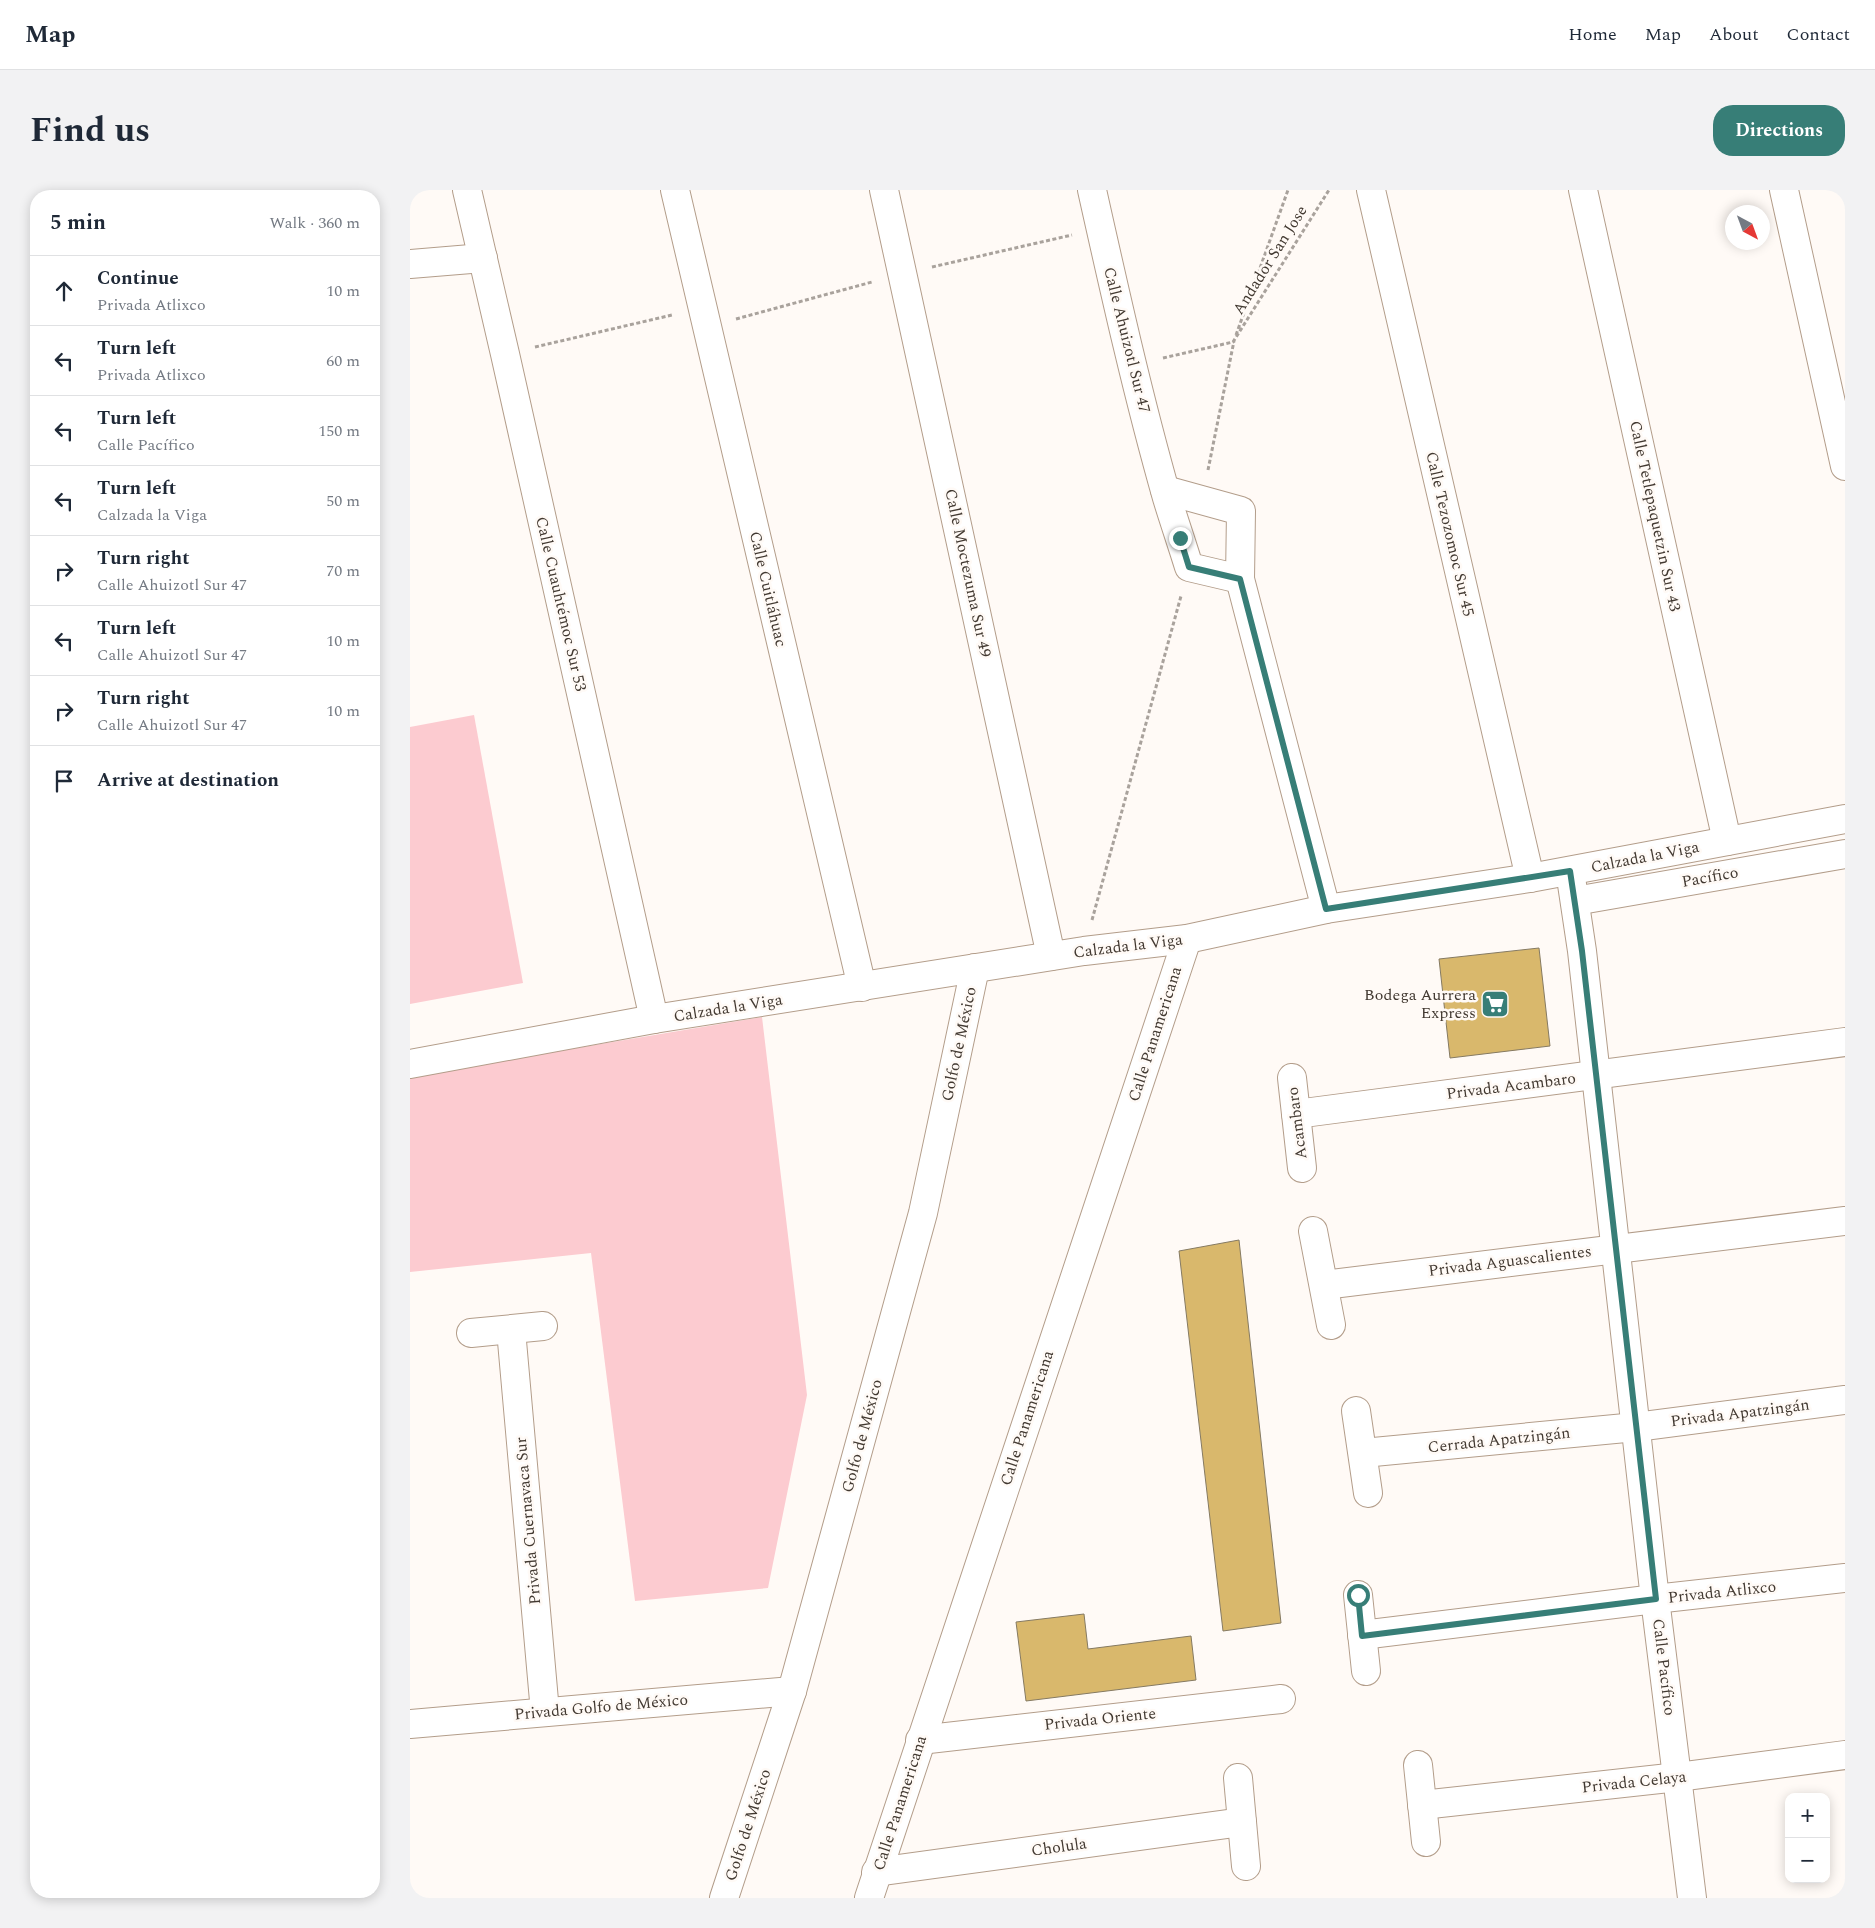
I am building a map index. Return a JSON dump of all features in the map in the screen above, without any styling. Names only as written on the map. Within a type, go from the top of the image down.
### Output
[{"type":"street","name":"Calle Cuauhtémoc Sur 53","points":[[466,190],[483,258],[654,1019]]},
{"type":"street","name":"Calle Cuitláhuac","points":[[675,190],[862,987]]},
{"type":"street","name":"Calle Moctezuma Sur 49","points":[[884,190],[1051,956]]},
{"type":"street","name":"Calle Ahuizotl Sur 47","points":[[1092,190],[1118,304],[1165,490],[1189,567],[1240,579]]},
{"type":"street","name":"Calle Tezozomoc Sur 45","points":[[1371,190],[1530,878]]},
{"type":"street","name":"Calle Tetlepaquetzin Sur 43","points":[[1583,190],[1727,841]]},
{"type":"street","points":[[1784,190],[1845,466]]},
{"type":"street","points":[[410,264],[483,258]]},
{"type":"street","points":[[1165,490],[1241,511],[1240,579],[1326,909]]},
{"type":"street","name":"Calzada la Viga","points":[[410,1064],[654,1019],[1051,956],[1187,939],[1326,909],[1530,878],[1845,819]]},
{"type":"street","name":"Pacífico","points":[[1575,901],[1845,854]]},
{"type":"street","name":"Calle Pacífico","points":[[1570,871],[1596,1075],[1692,1898]]},
{"type":"street","name":"Calle Panamericana","points":[[869,1898],[876,1872],[1187,939]]},
{"type":"street","name":"Golfo de México","points":[[724,1898],[792,1691],[923,1213],[975,968]]},
{"type":"street","name":"Privada Acambaro","points":[[1296,1114],[1845,1042]]},
{"type":"street","name":"Acambaro","points":[[1292,1078],[1302,1168]]},
{"type":"street","name":"Privada Aguascalientes","points":[[1324,1285],[1616,1248],[1845,1222]]},
{"type":"street","points":[[1313,1230],[1331,1325]]},
{"type":"street","points":[[471,1333],[544,1326]]},
{"type":"street","name":"Privada Cuernavaca Sur","points":[[511,1330],[545,1712]]},
{"type":"street","name":"Privada Apatzingán","points":[[1636,1426],[1845,1400]]},
{"type":"street","points":[[1356,1411],[1368,1493]]},
{"type":"street","name":"Cerrada Apatzingán","points":[[1363,1453],[1636,1426]]},
{"type":"street","name":"Privada Atlixco","points":[[1362,1636],[1656,1599],[1845,1578]]},
{"type":"street","points":[[1358,1595],[1366,1672]]},
{"type":"street","name":"Privada Golfo de México","points":[[410,1724],[792,1691]]},
{"type":"street","name":"Privada Oriente","points":[[920,1740],[1281,1699]]},
{"type":"street","name":"Privada Celaya","points":[[1422,1805],[1678,1778],[1845,1755]]},
{"type":"street","points":[[1418,1766],[1426,1842]]},
{"type":"street","points":[[1238,1778],[1246,1866]]},
{"type":"street","name":"Cholula","points":[[876,1872],[1242,1822]]},
{"type":"path","name":"Andador San Jose","points":[[1234,342],[1329,190]]},
{"type":"shaded area","points":[[474,715],[523,983],[410,1004],[410,727]]},
{"type":"shaded area","points":[[762,1017],[807,1395],[768,1588],[635,1601],[591,1253],[410,1272],[410,1076]]},
{"type":"building","points":[[1539,948],[1550,1046],[1450,1058],[1439,959]]},
{"type":"building","points":[[1239,1240],[1281,1623],[1223,1631],[1179,1251]]},
{"type":"building","points":[[1084,1614],[1088,1649],[1191,1636],[1196,1680],[1026,1701],[1016,1622]]},
{"type":"place","name":"Bodega Aurrera Express","points":[[1495,1004]]},
{"type":"route","points":[[1180,538],[1189,567],[1240,579],[1326,909],[1570,871],[1582,951],[1656,1599],[1362,1636],[1358,1595]]}]
